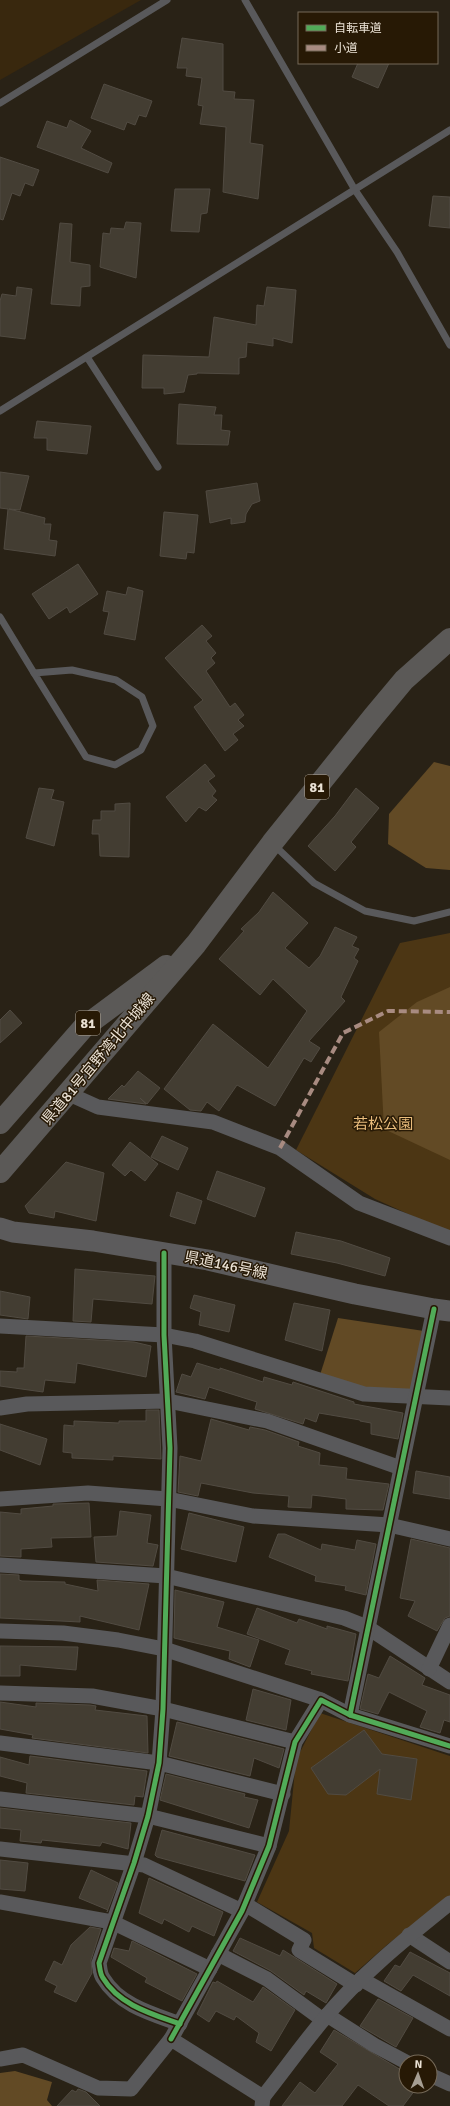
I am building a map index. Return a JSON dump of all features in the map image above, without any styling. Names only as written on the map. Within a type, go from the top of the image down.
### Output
[{"type":"main road","name":"県道81号宜野湾北中城線","points":[[0,1172],[69,1094],[196,944],[272,843],[404,680],[450,639]]},
{"type":"main road","name":"県道81号宜野湾北中城線","points":[[0,1123],[84,1027],[196,944]]},
{"type":"main road","name":"県道146号線","points":[[0,1228],[13,1232],[93,1241],[164,1252],[442,1310]]},
{"type":"street","points":[[69,1094],[98,1107],[213,1122],[280,1148],[359,1202],[450,1238]]},
{"type":"street","points":[[164,1252],[164,1335],[170,1448],[159,1763],[148,1816],[134,1863],[112,1922],[99,1963],[102,1978],[119,1997],[144,2011],[180,2024]]},
{"type":"street","points":[[350,1715],[416,1396],[442,1310]]},
{"type":"street","points":[[0,1326],[164,1335],[195,1341],[364,1394],[450,1398]]},
{"type":"street","points":[[0,1408],[27,1404],[168,1401],[267,1421],[401,1468]]},
{"type":"street","points":[[0,1498],[88,1493],[168,1499],[253,1516],[389,1526],[450,1539]]},
{"type":"street","points":[[0,1565],[166,1576],[344,1618],[367,1627],[450,1682]]},
{"type":"street","points":[[429,1669],[450,1625]]},
{"type":"street","points":[[0,1631],[63,1633],[118,1640],[164,1649],[321,1700],[350,1715],[450,1746]]},
{"type":"street","points":[[0,1693],[92,1696],[162,1709],[295,1742]]},
{"type":"street","points":[[0,2059],[23,2055],[98,2088],[131,2089],[171,2039],[244,1907],[269,1846],[295,1742],[321,1700]]},
{"type":"street","points":[[0,1742],[159,1763],[283,1794]]},
{"type":"street","points":[[0,1799],[148,1816],[269,1846]]},
{"type":"street","points":[[0,1849],[144,1864],[244,1907],[304,1940],[299,1950],[450,2029]]},
{"type":"street","points":[[0,1902],[112,1922],[210,1969]]},
{"type":"street","points":[[171,2039],[263,2102],[325,2017],[358,1982],[409,1935],[450,1903]]},
{"type":"street","points":[[409,1935],[450,1962]]},
{"type":"street","points":[[218,1954],[267,1979],[325,2017],[398,2058]]},
{"type":"street","points":[[438,2079],[450,2084]]},
{"type":"lane","points":[[0,103],[167,0]]},
{"type":"lane","points":[[245,0],[355,190],[398,252],[450,345]]},
{"type":"lane","points":[[0,411],[450,130]]},
{"type":"lane","points":[[87,357],[158,467]]},
{"type":"lane","points":[[0,617],[34,673],[86,757],[115,765],[141,750],[153,726],[142,697],[116,680],[72,670],[34,673]]},
{"type":"lane","points":[[272,843],[314,883],[365,911],[414,922],[450,912]]},
{"type":"shaded area","points":[[0,0],[141,0],[0,80]]},
{"type":"shaded area","points":[[434,762],[450,766],[450,870],[426,868],[388,844],[389,814]]},
{"type":"shaded area","points":[[450,987],[450,1160],[384,1129],[379,1032],[417,1002]]},
{"type":"shaded area","points":[[338,1318],[424,1331],[413,1393],[364,1390],[320,1375]]},
{"type":"shaded area","points":[[15,2071],[52,2082],[47,2100],[52,2106],[0,2106],[0,2073]]},
{"type":"green space","name":"若松公園","points":[[450,933],[450,1233],[375,1199],[296,1150],[400,943]]},
{"type":"green space","points":[[320,1713],[450,1756],[450,1897],[388,1944],[355,1973],[314,1948],[312,1933],[257,1902],[289,1831],[296,1760]]},
{"type":"building","points":[[182,38],[223,44],[223,91],[235,92],[234,99],[254,100],[250,143],[263,145],[258,199],[223,192],[226,127],[200,124],[203,106],[198,105],[202,78],[186,76],[187,68],[177,68]]},
{"type":"building","points":[[358,64],[389,64],[378,88],[352,77]]},
{"type":"building","points":[[104,84],[152,101],[146,117],[139,115],[135,125],[127,122],[124,130],[91,118]]},
{"type":"building","points":[[70,120],[91,131],[81,148],[112,163],[108,173],[37,147],[47,121],[67,128]]},
{"type":"building","points":[[0,157],[39,170],[33,186],[25,183],[20,196],[12,193],[3,220],[0,219]]},
{"type":"building","points":[[175,189],[210,189],[207,213],[201,214],[199,232],[171,231]]},
{"type":"building","points":[[433,196],[450,197],[450,228],[429,226]]},
{"type":"building","points":[[126,222],[141,223],[136,278],[100,267],[103,233],[110,234],[111,228],[124,229]]},
{"type":"building","points":[[60,223],[72,224],[70,262],[90,265],[90,286],[81,287],[80,306],[51,304]]},
{"type":"building","points":[[17,287],[32,289],[25,339],[0,336],[0,301],[2,294],[16,296]]},
{"type":"building","points":[[267,287],[296,290],[292,343],[273,338],[273,346],[247,342],[246,357],[239,358],[239,374],[197,373],[188,375],[184,392],[164,394],[164,388],[142,388],[143,355],[209,357],[214,317],[256,325],[257,305],[264,306]]},
{"type":"building","points":[[179,404],[216,407],[214,415],[222,415],[221,430],[230,431],[228,445],[177,444]]},
{"type":"building","points":[[37,421],[91,426],[87,454],[47,450],[47,438],[34,438]]},
{"type":"building","points":[[0,472],[29,476],[20,510],[9,509],[45,518],[44,524],[51,524],[49,540],[57,541],[55,556],[4,549],[8,509],[0,508]]},
{"type":"building","points":[[257,483],[260,501],[252,504],[246,514],[245,522],[231,524],[231,518],[210,523],[206,491]]},
{"type":"building","points":[[164,512],[198,515],[194,553],[187,552],[186,559],[160,556]]},
{"type":"building","points":[[78,564],[98,594],[70,613],[67,607],[49,619],[32,594]]},
{"type":"building","points":[[128,587],[143,591],[135,640],[104,634],[109,612],[103,611],[107,591],[126,595]]},
{"type":"building","points":[[202,625],[212,636],[206,641],[216,653],[211,658],[215,663],[206,671],[230,707],[235,703],[244,715],[238,720],[244,726],[233,734],[238,740],[225,751],[194,707],[203,700],[165,658]]},
{"type":"building","points":[[205,764],[215,776],[208,781],[216,791],[212,796],[217,800],[206,811],[199,807],[186,822],[166,797]]},
{"type":"building","points":[[39,788],[54,790],[51,799],[64,802],[54,846],[26,838]]},
{"type":"building","points":[[356,788],[379,808],[351,842],[356,847],[335,871],[308,846],[335,816]]},
{"type":"building","points":[[130,803],[129,857],[100,856],[99,834],[92,834],[93,820],[101,820],[101,811],[115,811],[115,804]]},
{"type":"building","points":[[273,892],[308,923],[285,948],[309,968],[320,956],[335,927],[357,937],[352,946],[359,949],[354,958],[358,961],[341,997],[345,1001],[309,1041],[320,1048],[311,1062],[304,1058],[275,1106],[237,1085],[219,1111],[207,1102],[201,1111],[190,1110],[164,1089],[213,1024],[268,1068],[307,1011],[273,979],[260,995],[219,959],[244,931],[241,929],[259,912]]},
{"type":"building","points":[[10,1010],[22,1023],[0,1043],[0,1020]]},
{"type":"building","points":[[138,1071],[160,1088],[147,1104],[140,1098],[146,1104],[108,1099],[122,1085],[124,1087]]},
{"type":"building","points":[[162,1136],[188,1148],[178,1170],[151,1157]]},
{"type":"building","points":[[130,1142],[158,1164],[145,1181],[131,1170],[125,1176],[112,1165]]},
{"type":"building","points":[[66,1162],[104,1173],[96,1221],[55,1211],[54,1218],[29,1213],[25,1206]]},
{"type":"building","points":[[217,1171],[265,1188],[255,1217],[207,1199]]},
{"type":"building","points":[[177,1192],[202,1201],[195,1224],[170,1216]]},
{"type":"building","points":[[296,1232],[341,1241],[390,1258],[385,1276],[337,1263],[291,1254]]},
{"type":"building","points":[[75,1269],[155,1276],[152,1304],[93,1299],[91,1322],[73,1321]]},
{"type":"building","points":[[0,1291],[30,1297],[28,1319],[0,1315]]},
{"type":"building","points":[[194,1295],[235,1305],[229,1332],[199,1325],[201,1312],[190,1308]]},
{"type":"building","points":[[294,1303],[330,1310],[322,1351],[285,1340]]},
{"type":"building","points":[[26,1336],[134,1342],[151,1346],[146,1377],[77,1363],[75,1383],[45,1380],[43,1392],[0,1386],[0,1371],[17,1372],[17,1368],[24,1368]]},
{"type":"building","points":[[197,1363],[220,1370],[220,1368],[263,1382],[264,1377],[292,1385],[293,1382],[354,1402],[354,1404],[403,1413],[398,1439],[371,1434],[371,1423],[319,1413],[316,1422],[305,1418],[303,1424],[255,1409],[257,1402],[209,1387],[205,1399],[176,1392],[182,1374],[191,1377]]},
{"type":"building","points":[[146,1410],[159,1410],[161,1459],[113,1456],[113,1460],[72,1458],[72,1453],[63,1452],[64,1425],[74,1426],[74,1421],[119,1423],[119,1421],[146,1421]]},
{"type":"building","points":[[211,1419],[249,1430],[250,1427],[265,1430],[299,1442],[298,1446],[320,1453],[319,1465],[347,1468],[346,1479],[389,1484],[383,1510],[346,1509],[346,1499],[312,1495],[311,1508],[288,1507],[289,1496],[253,1493],[201,1483],[198,1496],[178,1492],[180,1456],[201,1461]]},
{"type":"building","points":[[0,1424],[47,1439],[40,1465],[0,1450]]},
{"type":"building","points":[[416,1471],[450,1477],[450,1499],[413,1493]]},
{"type":"building","points":[[89,1503],[91,1537],[51,1538],[52,1547],[21,1549],[21,1557],[0,1556],[0,1512],[21,1514],[21,1509],[53,1506],[53,1504]]},
{"type":"building","points":[[120,1511],[151,1515],[147,1543],[158,1545],[153,1566],[96,1562],[94,1537],[117,1536]]},
{"type":"building","points":[[189,1513],[244,1527],[236,1562],[181,1549]]},
{"type":"building","points":[[278,1534],[285,1534],[321,1550],[322,1544],[355,1550],[357,1540],[376,1544],[366,1595],[345,1590],[346,1586],[315,1581],[316,1576],[269,1557]]},
{"type":"building","points":[[411,1539],[450,1548],[450,1616],[445,1618],[437,1631],[408,1616],[415,1601],[400,1598]]},
{"type":"building","points":[[0,1574],[19,1575],[19,1580],[22,1581],[65,1582],[65,1584],[98,1591],[97,1580],[149,1584],[139,1630],[80,1616],[80,1622],[0,1618]]},
{"type":"building","points":[[175,1590],[224,1602],[217,1627],[259,1640],[250,1667],[229,1659],[230,1651],[174,1638]]},
{"type":"building","points":[[257,1608],[297,1623],[299,1619],[327,1629],[327,1626],[356,1634],[348,1681],[311,1674],[312,1671],[285,1664],[290,1650],[247,1634]]},
{"type":"building","points":[[0,1646],[78,1647],[76,1670],[20,1665],[20,1676],[0,1676]]},
{"type":"building","points":[[390,1656],[425,1678],[422,1685],[450,1695],[450,1722],[444,1720],[440,1733],[420,1727],[427,1711],[389,1692],[378,1714],[360,1709],[368,1674],[379,1678]]},
{"type":"building","points":[[253,1689],[291,1700],[286,1730],[246,1720]]},
{"type":"building","points":[[0,1702],[36,1707],[36,1703],[90,1705],[96,1706],[95,1710],[147,1716],[148,1753],[32,1738],[33,1735],[0,1729]]},
{"type":"building","points":[[177,1722],[284,1749],[279,1768],[254,1758],[250,1776],[169,1756]]},
{"type":"building","points":[[364,1730],[382,1754],[417,1759],[411,1800],[377,1794],[380,1769],[346,1795],[328,1794],[311,1768]]},
{"type":"building","points":[[30,1756],[147,1771],[143,1797],[135,1796],[134,1805],[26,1793],[27,1783],[0,1776],[0,1757],[29,1765]]},
{"type":"building","points":[[166,1774],[245,1794],[244,1797],[258,1800],[249,1828],[160,1800]]},
{"type":"building","points":[[0,1808],[131,1823],[128,1849],[102,1842],[100,1846],[42,1840],[41,1843],[20,1841],[21,1830],[0,1828]]},
{"type":"building","points":[[162,1830],[255,1855],[245,1881],[157,1857],[155,1855]]},
{"type":"building","points":[[0,1860],[28,1863],[25,1891],[0,1889]]},
{"type":"building","points":[[91,1870],[118,1883],[108,1910],[79,1898]]},
{"type":"building","points":[[149,1878],[223,1912],[214,1936],[192,1926],[189,1932],[164,1919],[162,1924],[139,1913]]},
{"type":"building","points":[[90,1927],[101,1929],[91,1960],[92,1973],[76,2002],[54,1992],[57,1986],[45,1980],[54,1961],[62,1965],[71,1945]]},
{"type":"building","points":[[240,1938],[280,1956],[283,1950],[337,1984],[326,2003],[306,1991],[304,1995],[271,1971],[233,1951]]},
{"type":"building","points":[[132,1941],[197,1974],[182,2001],[145,1982],[147,1978],[111,1957],[114,1948],[129,1951]]},
{"type":"building","points":[[410,1952],[450,1973],[450,1996],[413,1975],[401,1991],[384,1981],[395,1965],[400,1967]]},
{"type":"building","points":[[217,1981],[253,2002],[263,1987],[295,2010],[271,2051],[256,2042],[259,2033],[236,2016],[234,2020],[216,2011],[209,2022],[197,2014],[213,1982],[216,1983]]},
{"type":"building","points":[[378,1999],[413,2018],[396,2047],[360,2026]]},
{"type":"building","points":[[334,2030],[398,2068],[398,2094],[412,2094],[403,2106],[389,2106],[358,2085],[342,2106],[282,2106],[300,2082],[315,2093],[338,2064],[320,2052]]},
{"type":"building","points":[[78,2089],[86,2092],[100,2106],[57,2106],[72,2090],[76,2092]]},
{"type":"marked path","points":[[280,1148],[343,1033],[388,1011],[450,1012]]},
{"type":"cycle path","points":[[164,1253],[164,1335],[170,1448],[163,1709],[159,1763],[148,1816],[134,1863],[99,1963],[102,1976],[110,1987],[127,2002],[180,2024]]},
{"type":"cycle path","points":[[350,1715],[434,1309]]},
{"type":"cycle path","points":[[171,2039],[242,1911],[269,1846],[295,1742],[321,1700],[350,1715],[450,1746]]}]
